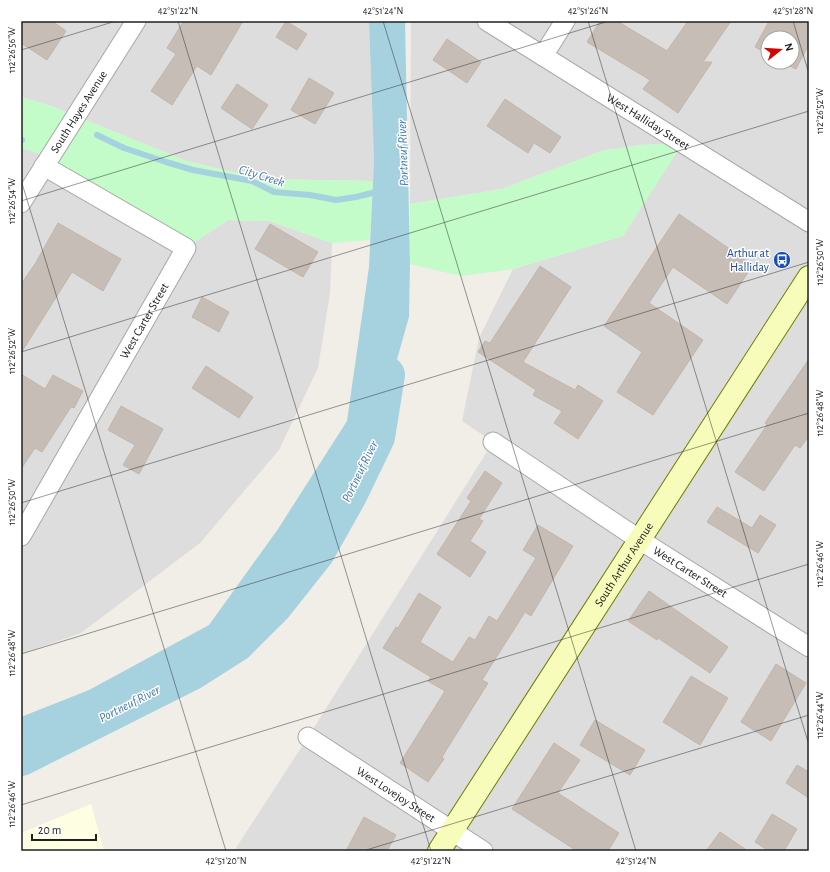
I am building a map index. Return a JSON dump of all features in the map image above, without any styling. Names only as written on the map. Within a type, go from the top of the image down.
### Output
[{"type":"main road","name":"South Arthur Avenue","points":[[439,851],[809,277]]},
{"type":"street","name":"South Hayes Avenue","points":[[21,203],[136,21]]},
{"type":"street","name":"West Halliday Street","points":[[487,21],[809,222]]},
{"type":"street","points":[[543,56],[565,21]]},
{"type":"street","name":"West Carter Street","points":[[21,536],[186,248],[44,166]]},
{"type":"street","name":"West Carter Street","points":[[493,442],[640,540],[809,648]]},
{"type":"street","name":"West Lovejoy Street","points":[[308,736],[483,851]]},
{"type":"shaded area","points":[[21,21],[369,21],[374,161],[373,181],[263,179],[186,161],[49,105],[21,97]]},
{"type":"shaded area","points":[[411,21],[809,21],[809,851],[234,851],[308,737],[493,442],[462,421],[479,338],[513,269],[623,236],[682,143],[640,145],[601,151],[502,189],[410,204]]},
{"type":"shaded area","points":[[21,148],[51,157],[186,248],[228,220],[269,221],[332,243],[330,293],[318,368],[279,450],[200,543],[81,633],[21,654]]},
{"type":"shaded area","points":[[91,804],[104,851],[21,851],[21,833]]},
{"type":"green space","points":[[21,97],[49,105],[186,161],[263,179],[373,181],[370,240],[332,243],[269,221],[228,220],[186,248],[44,166],[50,157],[21,148]]},
{"type":"green space","points":[[683,143],[623,236],[513,269],[461,276],[410,264],[410,204],[502,189],[601,151],[640,145]]},
{"type":"water","points":[[369,21],[405,21],[410,264],[409,317],[378,426],[316,552],[220,654],[21,758],[21,717],[89,690],[209,625],[278,529],[347,421],[369,267],[374,161]]},
{"type":"building","points":[[21,21],[52,21],[66,31],[47,60],[21,43]]},
{"type":"building","points":[[243,21],[211,75],[197,66],[172,105],[151,91],[176,54],[167,48],[183,22]]},
{"type":"building","points":[[286,21],[307,34],[297,50],[276,37]]},
{"type":"building","points":[[600,21],[617,21],[667,51],[688,21],[731,21],[703,62],[712,62],[678,113],[643,89],[650,80],[587,42]]},
{"type":"building","points":[[769,21],[809,21],[809,44],[800,61],[800,30],[764,30]]},
{"type":"building","points":[[760,38],[760,50],[755,47]]},
{"type":"building","points":[[447,39],[481,62],[467,83],[433,60]]},
{"type":"building","points":[[309,78],[334,93],[315,124],[291,110]]},
{"type":"building","points":[[237,84],[268,105],[252,129],[221,108]]},
{"type":"building","points":[[505,99],[561,137],[550,153],[534,143],[528,153],[487,126]]},
{"type":"building","points":[[679,214],[753,265],[727,304],[673,267],[649,303],[703,340],[653,415],[617,392],[642,352],[604,326]]},
{"type":"building","points":[[58,223],[121,259],[103,291],[72,272],[21,353],[21,284],[35,264]]},
{"type":"building","points":[[270,224],[318,252],[303,277],[255,249]]},
{"type":"building","points":[[540,266],[571,287],[523,362],[575,390],[578,385],[603,401],[578,439],[554,423],[562,411],[533,395],[536,390],[478,352],[485,341],[490,343]]},
{"type":"building","points":[[202,297],[229,312],[219,332],[192,317]]},
{"type":"building","points":[[809,359],[809,436],[800,448],[795,445],[764,491],[735,472],[767,425],[765,423]]},
{"type":"building","points":[[206,366],[253,397],[239,418],[192,388]]},
{"type":"building","points":[[21,374],[45,389],[53,375],[83,391],[74,408],[71,407],[42,452],[35,448],[21,469]]},
{"type":"building","points":[[121,406],[163,429],[139,474],[123,465],[135,445],[108,430]]},
{"type":"building","points":[[485,471],[502,483],[479,519],[483,521],[470,541],[486,552],[470,577],[437,554],[471,501],[467,498]]},
{"type":"building","points":[[717,507],[752,528],[760,515],[776,525],[758,553],[707,522]]},
{"type":"building","points":[[538,525],[573,546],[531,616],[525,612],[482,680],[488,683],[442,757],[444,759],[428,782],[400,763],[445,691],[428,681],[431,677],[383,648],[396,627],[398,628],[419,593],[441,607],[420,642],[453,662],[469,637],[475,640],[489,616],[497,621],[536,558],[523,550]]},
{"type":"building","points":[[649,591],[728,647],[710,673],[658,638],[657,640],[628,621]]},
{"type":"building","points":[[776,664],[806,683],[771,741],[741,722]]},
{"type":"building","points":[[691,676],[728,698],[700,745],[663,722]]},
{"type":"building","points":[[595,720],[645,750],[630,775],[580,745]]},
{"type":"building","points":[[554,743],[580,760],[558,793],[619,833],[608,851],[577,851],[512,809]]},
{"type":"building","points":[[797,765],[809,772],[809,798],[786,783]]},
{"type":"building","points":[[772,814],[797,829],[784,851],[769,851],[755,842]]},
{"type":"building","points":[[364,817],[396,835],[387,851],[346,851]]},
{"type":"building","points":[[720,832],[748,851],[706,851]]},
{"type":"waterway","name":"City Creek","points":[[97,135],[124,148],[166,162],[193,170],[252,181],[274,192],[310,195],[336,200],[380,191]]},
{"type":"waterway","name":"Portneuf River","points":[[21,757],[192,671],[236,643],[274,605],[316,552],[348,495],[376,437],[386,375]]},
{"type":"place","name":"Arthur at Halliday","points":[[782,260]]}]
